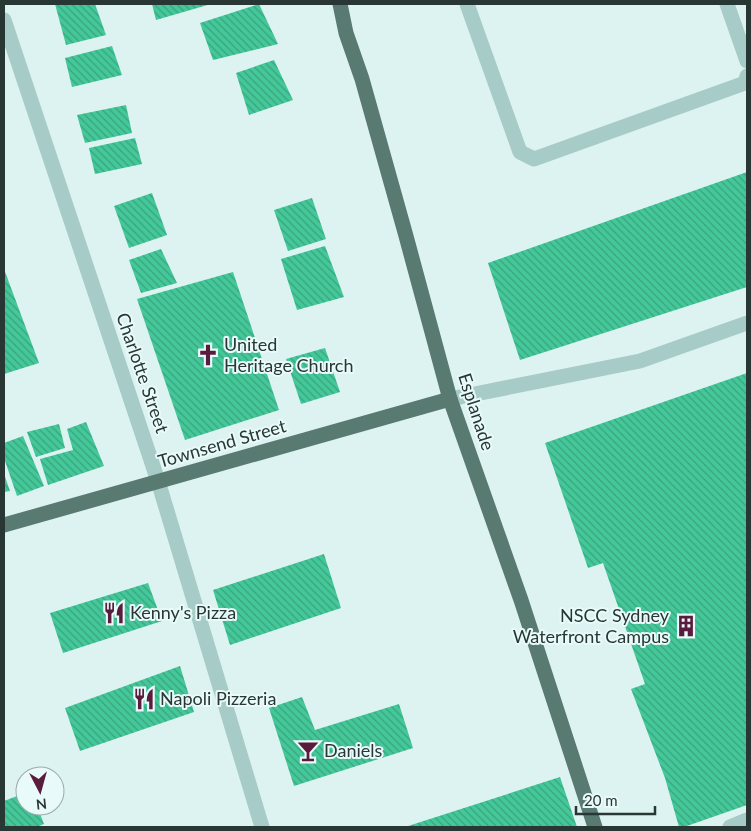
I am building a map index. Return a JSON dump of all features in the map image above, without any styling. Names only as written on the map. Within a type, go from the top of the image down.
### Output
[{"type":"main road","name":"Esplanade","points":[[340,4],[346,33],[362,79],[450,399],[521,600],[594,827]]},
{"type":"main road","name":"Townsend Street","points":[[4,525],[450,399]]},
{"type":"street","points":[[467,4],[520,152],[534,159],[745,83],[747,76]]},
{"type":"street","points":[[727,4],[747,61]]},
{"type":"street","name":"Charlotte Street","points":[[4,20],[158,481],[262,827]]},
{"type":"street","points":[[450,399],[640,361],[747,323]]},
{"type":"street","points":[[730,827],[747,820]]},
{"type":"building","points":[[55,4],[95,4],[106,35],[66,45]]},
{"type":"building","points":[[152,4],[211,4],[156,20]]},
{"type":"building","points":[[259,4],[278,44],[213,60],[200,23]]},
{"type":"building","points":[[112,46],[122,75],[72,87],[65,58]]},
{"type":"building","points":[[274,60],[293,100],[249,115],[236,73]]},
{"type":"building","points":[[126,105],[132,133],[85,143],[77,115]]},
{"type":"building","points":[[135,138],[142,164],[95,174],[89,148]]},
{"type":"building","points":[[747,172],[747,287],[520,360],[488,263]]},
{"type":"building","points":[[152,193],[167,235],[129,248],[114,206]]},
{"type":"building","points":[[312,198],[326,239],[288,251],[274,210]]},
{"type":"building","points":[[325,246],[344,297],[297,310],[281,259]]},
{"type":"building","points":[[161,249],[177,283],[141,293],[129,260]]},
{"type":"building","points":[[4,269],[39,363],[4,374]]},
{"type":"building","name":"United Heritage Church","points":[[233,272],[279,410],[185,440],[137,299]]},
{"type":"building","points":[[325,348],[340,392],[301,404],[286,359]]},
{"type":"building","name":"NSCC Sydney Waterfront Campus","points":[[747,373],[747,805],[684,827],[679,827],[665,778],[631,689],[645,684],[603,563],[588,568],[545,443]]},
{"type":"building","points":[[86,422],[104,466],[48,485],[40,459],[73,450],[67,429]]},
{"type":"building","points":[[59,424],[65,448],[36,457],[27,432]]},
{"type":"building","points":[[23,436],[44,486],[17,496],[4,458],[4,443]]},
{"type":"building","points":[[4,474],[10,491],[4,492]]},
{"type":"building","points":[[324,554],[341,608],[230,645],[213,590]]},
{"type":"building","points":[[148,583],[162,621],[63,653],[50,613]]},
{"type":"building","points":[[180,666],[194,712],[80,751],[65,708]]},
{"type":"building","points":[[302,697],[315,730],[399,704],[413,748],[294,786],[269,708]]},
{"type":"building","points":[[560,777],[577,827],[405,827]]},
{"type":"building","points":[[15,797],[15,816],[41,816],[44,824],[37,827],[4,827],[4,801]]},
{"type":"place","name":"United Heritage Church","points":[[208,355]]},
{"type":"place","name":"Kenny's Pizza","points":[[114,613]]},
{"type":"place","name":"NSCC Sydney Waterfront Campus","points":[[686,626]]},
{"type":"place","name":"Napoli Pizzeria","points":[[144,699]]},
{"type":"place","name":"Daniels","points":[[308,751]]}]
